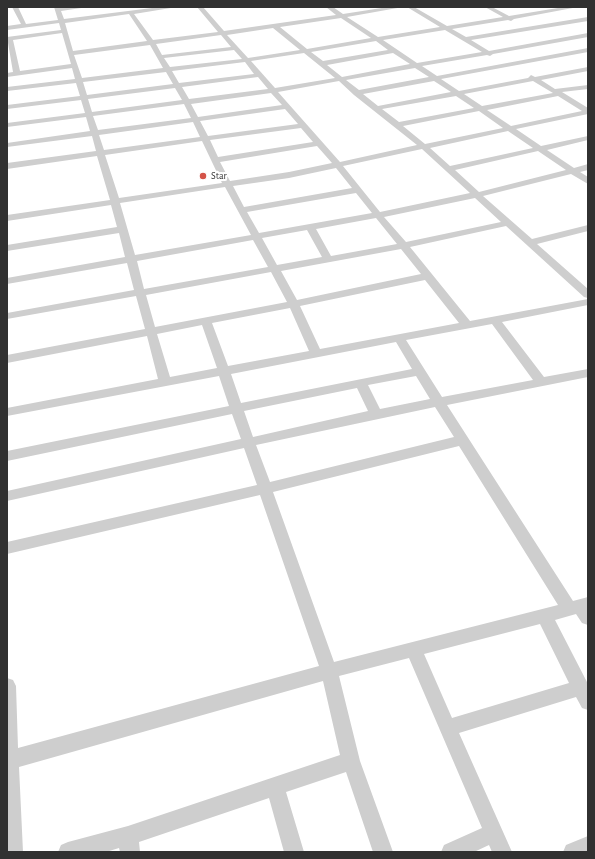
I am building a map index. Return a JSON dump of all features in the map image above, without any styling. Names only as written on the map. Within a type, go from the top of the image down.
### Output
[{"type":"street","points":[[85,7],[57,9],[153,332],[165,382]]},
{"type":"street","points":[[7,28],[61,21],[97,14],[174,7]]},
{"type":"street","points":[[200,7],[248,60],[272,91],[338,164],[467,325]]},
{"type":"street","points":[[330,7],[393,51],[457,92],[572,171],[588,180]]},
{"type":"street","points":[[70,53],[225,34],[400,7]]},
{"type":"street","points":[[410,7],[588,112]]},
{"type":"street","points":[[488,7],[588,57]]},
{"type":"street","points":[[7,90],[248,60],[575,7],[582,10]]},
{"type":"street","points":[[7,11],[15,8],[24,25]]},
{"type":"street","points":[[130,12],[152,43],[187,102],[227,184],[294,304],[316,354]]},
{"type":"street","points":[[465,39],[588,19]]},
{"type":"street","points":[[275,26],[423,146],[588,295]]},
{"type":"street","points":[[17,73],[8,39],[64,31]]},
{"type":"street","points":[[7,125],[272,91],[588,35]]},
{"type":"street","points":[[160,56],[237,48]]},
{"type":"street","points":[[357,93],[588,50]]},
{"type":"street","points":[[320,64],[393,51]]},
{"type":"street","points":[[7,75],[74,66]]},
{"type":"street","points":[[377,108],[588,69]]},
{"type":"street","points":[[7,107],[259,75]]},
{"type":"street","points":[[397,125],[480,109],[556,92],[588,87]]},
{"type":"street","points":[[7,145],[287,107]]},
{"type":"street","points":[[7,218],[227,184],[338,164],[588,112]]},
{"type":"street","points":[[7,166],[304,125]]},
{"type":"street","points":[[448,169],[588,138]]},
{"type":"street","points":[[215,160],[320,144]]},
{"type":"street","points":[[7,281],[378,215],[476,195],[588,167]]},
{"type":"street","points":[[242,210],[358,190]]},
{"type":"street","points":[[7,316],[141,294],[328,260],[403,246],[508,223]]},
{"type":"street","points":[[310,227],[328,260]]},
{"type":"street","points":[[530,243],[588,228]]},
{"type":"street","points":[[7,248],[123,229]]},
{"type":"street","points":[[7,359],[153,332],[427,276]]},
{"type":"street","points":[[7,412],[588,302]]},
{"type":"street","points":[[495,320],[541,382]]},
{"type":"street","points":[[206,321],[329,670],[351,761],[383,852]]},
{"type":"street","points":[[9,760],[329,670],[544,615],[581,609],[462,440],[399,338]]},
{"type":"street","points":[[7,456],[419,371]]},
{"type":"street","points":[[7,496],[249,444],[376,414],[588,373]]},
{"type":"street","points":[[361,383],[376,414]]},
{"type":"street","points":[[7,548],[264,489],[462,440]]},
{"type":"street","points":[[447,728],[584,695],[544,615]]},
{"type":"street","points":[[412,649],[502,852]]},
{"type":"street","points":[[7,686],[14,852]]},
{"type":"street","points":[[68,852],[129,844],[275,787],[351,761]]},
{"type":"street","points":[[275,787],[294,852]]},
{"type":"street","points":[[451,852],[494,833]]},
{"type":"street","points":[[573,852],[588,846]]},
{"type":"place","name":"Star","points":[[203,176]]}]
